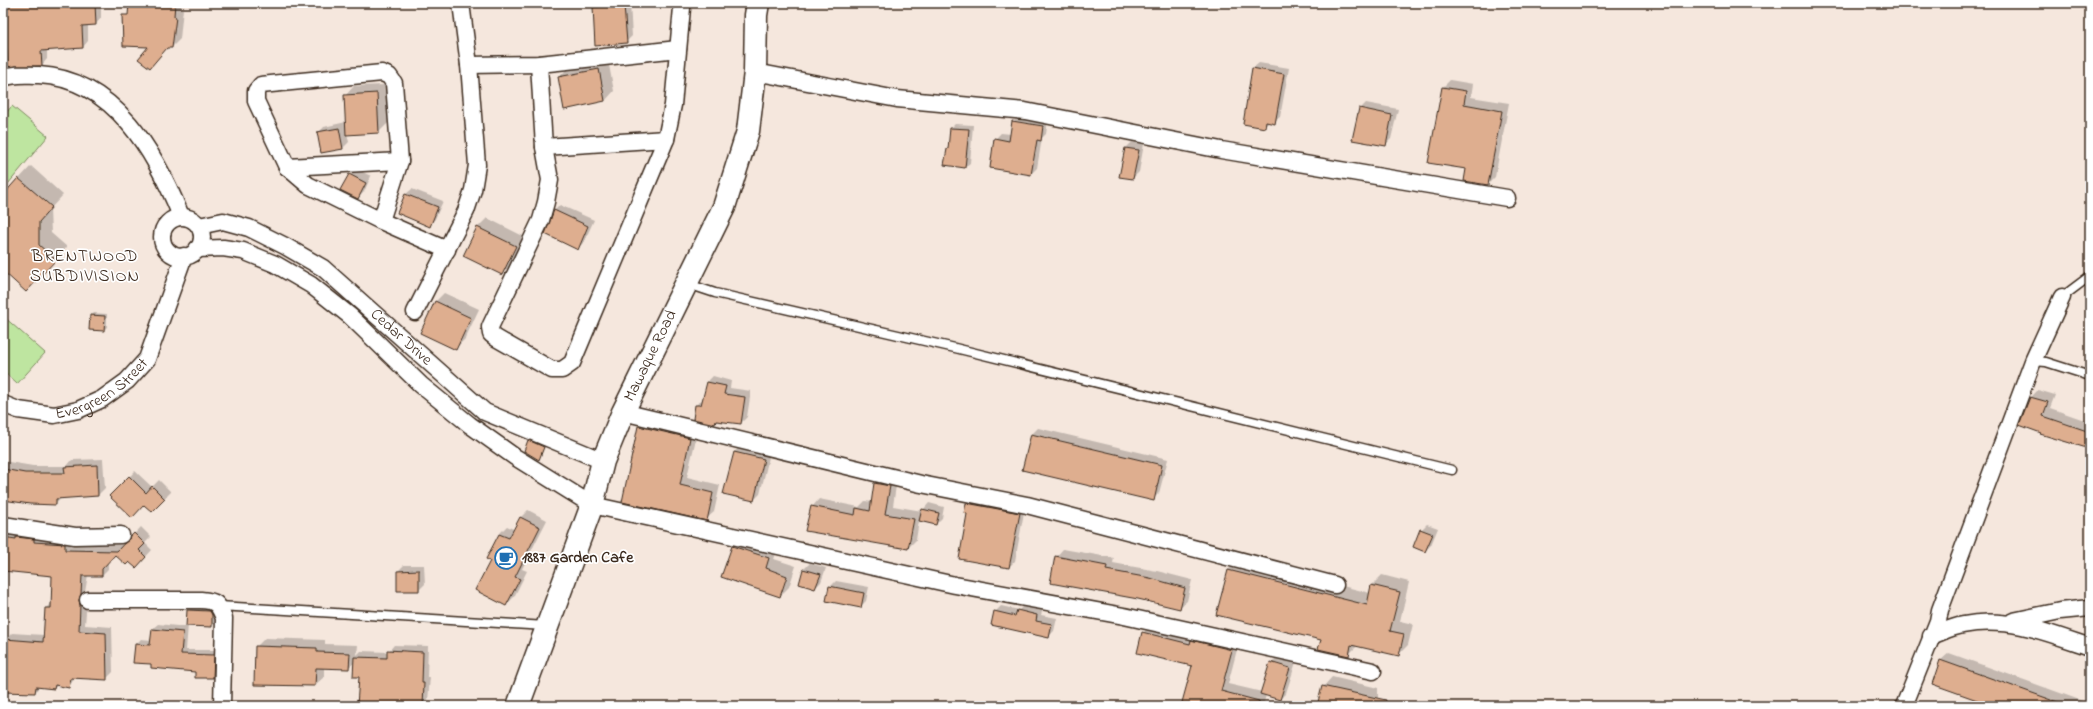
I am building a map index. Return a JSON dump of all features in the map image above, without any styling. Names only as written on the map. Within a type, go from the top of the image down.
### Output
[{"type":"main road","name":"Mawaque Road","points":[[518,706],[592,505],[603,461],[623,412],[724,207],[738,167],[748,131],[755,72],[756,15],[758,3]]},
{"type":"street","points":[[415,312],[466,211],[473,190],[477,165],[469,65],[461,3]]},
{"type":"street","points":[[539,64],[544,147],[550,180],[546,202],[541,220],[490,327],[491,334],[496,338],[552,370],[562,370],[572,364],[666,139],[673,105],[682,8]]},
{"type":"street","points":[[469,65],[539,64],[678,49]]},
{"type":"street","points":[[755,72],[897,99],[1025,111],[1221,150],[1507,198]]},
{"type":"street","points":[[381,221],[400,161],[394,83],[389,76],[382,73],[262,85],[256,91],[256,101],[287,167],[308,185],[381,221],[447,250]]},
{"type":"street","points":[[3,78],[12,74],[50,76],[77,85],[108,101],[128,122],[152,156],[164,177],[181,216]]},
{"type":"street","points":[[544,147],[666,139]]},
{"type":"street","points":[[287,167],[400,161]]},
{"type":"street","points":[[181,216],[191,219],[199,226],[202,238],[187,257],[178,256],[166,250],[162,238],[165,226],[169,221],[181,216]]},
{"type":"street","name":"Cedar Drive","points":[[199,226],[223,222],[249,228],[285,246],[323,268],[485,412],[527,432],[603,461]]},
{"type":"street","name":"Cedar Drive","points":[[187,257],[223,248],[243,252],[275,264],[311,285],[350,316],[421,385],[470,425],[515,458],[592,505],[955,585],[1124,616],[1373,671]]},
{"type":"street","name":"Evergreen Street","points":[[3,404],[18,410],[54,415],[78,410],[102,399],[127,381],[147,359],[187,257]]},
{"type":"street","points":[[1904,706],[2033,361],[2062,297]]},
{"type":"street","points":[[623,412],[920,484],[1027,505],[1335,585]]},
{"type":"street","points":[[3,526],[75,536],[121,535]]},
{"type":"street","points":[[88,600],[201,600],[212,601],[219,606],[224,618],[222,706]]},
{"type":"street","points":[[1931,636],[1963,625],[2005,623],[2060,611],[2090,608]]},
{"type":"street","points":[[2005,623],[2042,630],[2090,647]]},
{"type":"lane","points":[[2062,297],[2090,276]]},
{"type":"lane","points":[[687,283],[715,293],[955,348],[1452,470]]},
{"type":"lane","points":[[2033,361],[2046,362],[2090,376]]},
{"type":"lane","points":[[219,606],[548,626]]},
{"type":"green space","points":[[12,106],[48,136],[3,190],[3,116]]},
{"type":"green space","points":[[3,316],[45,353],[17,384],[3,371]]},
{"type":"building","points":[[3,3],[95,3],[96,25],[82,26],[83,48],[41,51],[42,66],[8,67]]},
{"type":"building","points":[[129,3],[175,3],[174,16],[176,17],[172,48],[167,48],[150,68],[138,59],[148,47],[123,46],[122,15],[128,15]]},
{"type":"building","points":[[624,5],[627,43],[595,46],[593,7]]},
{"type":"building","points":[[1252,68],[1284,74],[1275,124],[1266,122],[1265,128],[1243,124]]},
{"type":"building","points":[[599,69],[605,101],[564,110],[558,77]]},
{"type":"building","points":[[1442,87],[1466,91],[1464,104],[1502,111],[1488,185],[1464,181],[1466,169],[1428,163]]},
{"type":"building","points":[[377,93],[379,133],[346,135],[344,95]]},
{"type":"building","points":[[1359,108],[1392,115],[1386,146],[1352,140]]},
{"type":"building","points":[[1012,121],[1043,126],[1041,141],[1037,140],[1031,175],[990,168],[994,138],[1009,141]]},
{"type":"building","points":[[339,128],[343,149],[321,153],[317,132]]},
{"type":"building","points":[[950,128],[969,129],[965,168],[944,165],[948,149]]},
{"type":"building","points":[[1125,148],[1139,150],[1133,179],[1119,177]]},
{"type":"building","points":[[349,174],[366,183],[358,199],[340,190]]},
{"type":"building","points":[[18,178],[52,207],[39,222],[39,245],[56,260],[26,292],[3,271],[3,195]]},
{"type":"building","points":[[405,194],[438,207],[430,227],[397,213]]},
{"type":"building","points":[[554,210],[588,226],[578,250],[545,234]]},
{"type":"building","points":[[477,227],[516,246],[502,275],[463,256]]},
{"type":"building","points":[[435,301],[471,318],[456,350],[420,333]]},
{"type":"building","points":[[90,315],[105,316],[104,331],[89,330]]},
{"type":"building","points":[[707,382],[726,386],[724,394],[745,397],[741,424],[716,421],[715,424],[693,419],[695,405],[701,405]]},
{"type":"building","points":[[2030,397],[2048,402],[2043,416],[2090,432],[2090,449],[2040,434],[2041,433],[2019,425]]},
{"type":"building","points":[[638,426],[690,438],[680,485],[713,493],[707,521],[622,502]]},
{"type":"building","points":[[1031,434],[1162,465],[1154,501],[1022,470]]},
{"type":"building","points":[[528,440],[544,447],[539,460],[524,451]]},
{"type":"building","points":[[734,452],[764,459],[754,501],[723,494]]},
{"type":"building","points":[[97,465],[98,496],[56,499],[56,505],[30,504],[3,500],[3,469],[25,473],[65,473],[64,467]]},
{"type":"building","points":[[129,476],[146,493],[152,486],[165,499],[152,512],[144,505],[132,518],[109,496]]},
{"type":"building","points":[[874,483],[890,486],[885,514],[914,519],[908,549],[805,531],[811,506],[855,515],[856,508],[870,511]]},
{"type":"building","points":[[966,503],[1020,513],[1009,568],[959,559],[967,514],[964,513]]},
{"type":"building","points":[[922,509],[939,513],[936,525],[919,521]]},
{"type":"building","points":[[520,517],[540,527],[515,577],[520,579],[506,606],[475,590],[490,561],[486,559],[499,534],[509,538]]},
{"type":"building","points":[[1420,529],[1433,534],[1425,552],[1413,547]]},
{"type":"building","points":[[134,533],[145,544],[139,550],[146,557],[136,568],[129,562],[126,565],[115,555],[102,569],[102,576],[82,576],[81,594],[79,600],[79,631],[106,633],[107,680],[71,678],[69,688],[55,685],[54,689],[36,687],[35,693],[3,692],[5,639],[43,642],[45,608],[51,608],[52,576],[3,571],[3,537],[34,539],[34,542],[65,544],[65,550],[117,551]]},
{"type":"building","points":[[732,546],[769,558],[766,568],[787,576],[780,597],[721,577]]},
{"type":"building","points":[[1055,556],[1107,566],[1106,570],[1150,578],[1185,588],[1180,609],[1138,599],[1050,583]]},
{"type":"building","points":[[803,569],[821,574],[815,589],[799,584]]},
{"type":"building","points":[[419,570],[419,591],[397,591],[397,571]]},
{"type":"building","points":[[1228,570],[1367,605],[1371,585],[1400,592],[1390,631],[1404,634],[1399,656],[1351,645],[1349,656],[1318,649],[1321,640],[1216,615]]},
{"type":"building","points":[[829,586],[864,593],[861,608],[826,601]]},
{"type":"building","points":[[187,610],[210,611],[212,615],[212,627],[186,626]]},
{"type":"building","points":[[1017,610],[1037,615],[1036,621],[1052,624],[1049,638],[991,625],[994,611],[1015,616]]},
{"type":"building","points":[[152,629],[183,632],[181,654],[214,655],[213,678],[195,678],[195,672],[151,668],[151,664],[133,663],[135,644],[150,645]]},
{"type":"building","points":[[1142,632],[1190,644],[1191,640],[1232,650],[1221,691],[1259,701],[1259,706],[1181,706],[1192,666],[1137,653]]},
{"type":"building","points":[[255,646],[317,648],[317,652],[350,653],[349,669],[316,668],[315,686],[254,685]]},
{"type":"building","points":[[387,650],[423,652],[423,706],[357,706],[359,677],[353,677],[354,657],[387,658]]},
{"type":"building","points":[[1940,660],[2063,704],[2062,706],[1994,706],[1932,684]]},
{"type":"building","points":[[1270,662],[1290,668],[1280,700],[1260,694]]},
{"type":"building","points":[[1322,686],[1386,700],[1385,706],[1317,706]]},
{"type":"place","name":"1887 Garden Cafe","points":[[506,558]]},
{"type":"district","name":"BRENTWOOD SUBDIVISION","points":[[85,266]]}]
